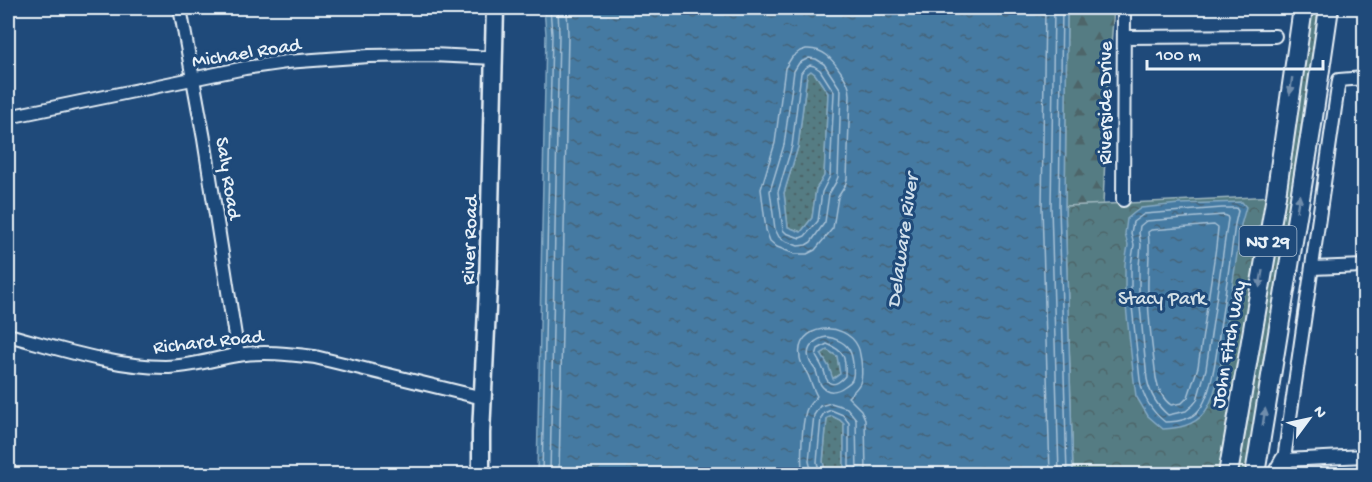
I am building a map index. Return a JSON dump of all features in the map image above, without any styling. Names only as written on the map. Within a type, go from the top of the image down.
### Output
[{"type":"highway","name":"John Fitch Way","points":[[1228,474],[1276,196],[1303,8]]},
{"type":"highway","name":"NJ 29","points":[[1255,474],[1329,8]]},
{"type":"main road","name":"River Road","points":[[481,474],[495,8]]},
{"type":"street","name":"Saly Road","points":[[180,8],[238,355]]},
{"type":"street","name":"Riverside Drive","points":[[1123,200],[1124,8]]},
{"type":"street","points":[[1124,37],[1275,36]]},
{"type":"street","name":"Michael Road","points":[[8,115],[244,68],[328,58],[432,55],[495,58]]},
{"type":"street","points":[[1365,78],[1339,80],[1281,470],[1365,456]]},
{"type":"street","points":[[1312,268],[1365,266]]},
{"type":"street","name":"Richard Road","points":[[8,335],[117,363],[142,366],[167,367],[238,355],[278,353],[315,357],[483,398]]},
{"type":"green space","points":[[1067,8],[1114,8],[1108,82],[1103,205],[1065,206]]},
{"type":"green space","points":[[1313,8],[1320,8],[1252,440],[1246,474],[1238,474],[1255,376]]},
{"type":"green space","points":[[811,71],[828,93],[824,177],[816,189],[812,218],[801,232],[788,227],[784,193],[798,147],[807,74]]},
{"type":"green space","name":"Stacy Park","points":[[1276,196],[1227,474],[1073,474],[1065,206]]},
{"type":"green space","points":[[827,350],[837,356],[840,374],[832,379],[829,367],[821,354]]},
{"type":"green space","points":[[832,416],[844,424],[844,474],[826,474],[823,462],[827,418]]},
{"type":"water","name":"Delaware River","points":[[544,8],[1067,8],[1065,206],[1073,474],[844,474],[844,424],[832,416],[827,418],[823,462],[826,474],[537,474],[546,34]],"holes":[[[811,71],[828,93],[824,176],[816,189],[812,218],[801,232],[788,227],[784,193],[798,147],[807,74]],[[827,350],[837,356],[840,374],[833,379],[821,354]]]},
{"type":"water","points":[[1242,202],[1246,207],[1241,225],[1214,394],[1204,413],[1191,424],[1163,429],[1148,416],[1136,396],[1125,297],[1127,219],[1141,208]]}]
